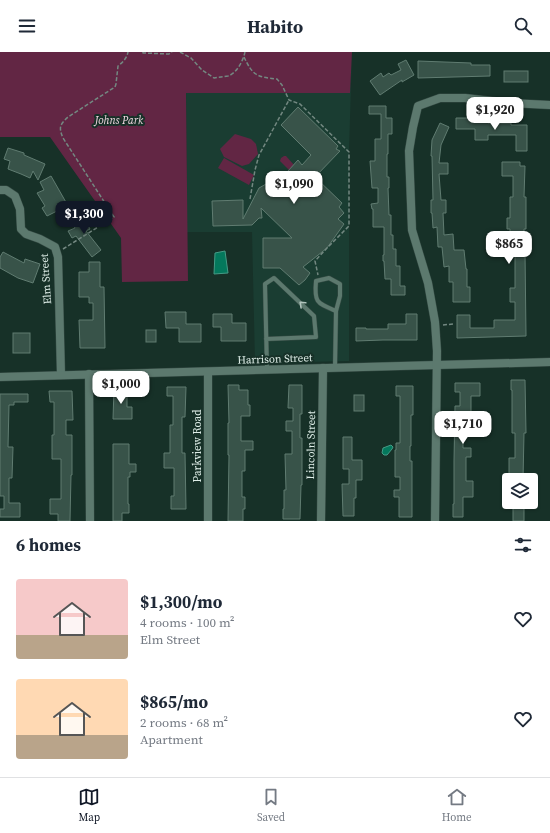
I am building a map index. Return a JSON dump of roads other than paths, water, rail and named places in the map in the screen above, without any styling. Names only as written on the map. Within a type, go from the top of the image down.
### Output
[{"type":"street","points":[[435,521],[437,365],[435,326],[428,283],[412,230],[409,151],[418,106],[440,98],[464,98],[510,103],[550,105]]},
{"type":"street","name":"Elm Street","points":[[0,190],[6,190],[16,196],[20,209],[21,229],[26,234],[55,247],[57,253],[61,375]]},
{"type":"street","name":"Harrison Street","points":[[0,377],[550,362]]},
{"type":"street","name":"Lincoln Street","points":[[321,521],[323,368]]},
{"type":"street","name":"Parkview Road","points":[[208,372],[208,521]]},
{"type":"street","points":[[89,374],[90,521]]},
{"type":"lane","points":[[266,339],[316,337],[314,316],[274,278],[265,284],[266,339],[267,370]]},
{"type":"lane","points":[[335,368],[336,311],[340,296],[340,284],[329,278],[316,282],[315,295],[320,305],[336,311]]},
{"type":"park label","name":"Johns Park","points":[[119,120]]}]
